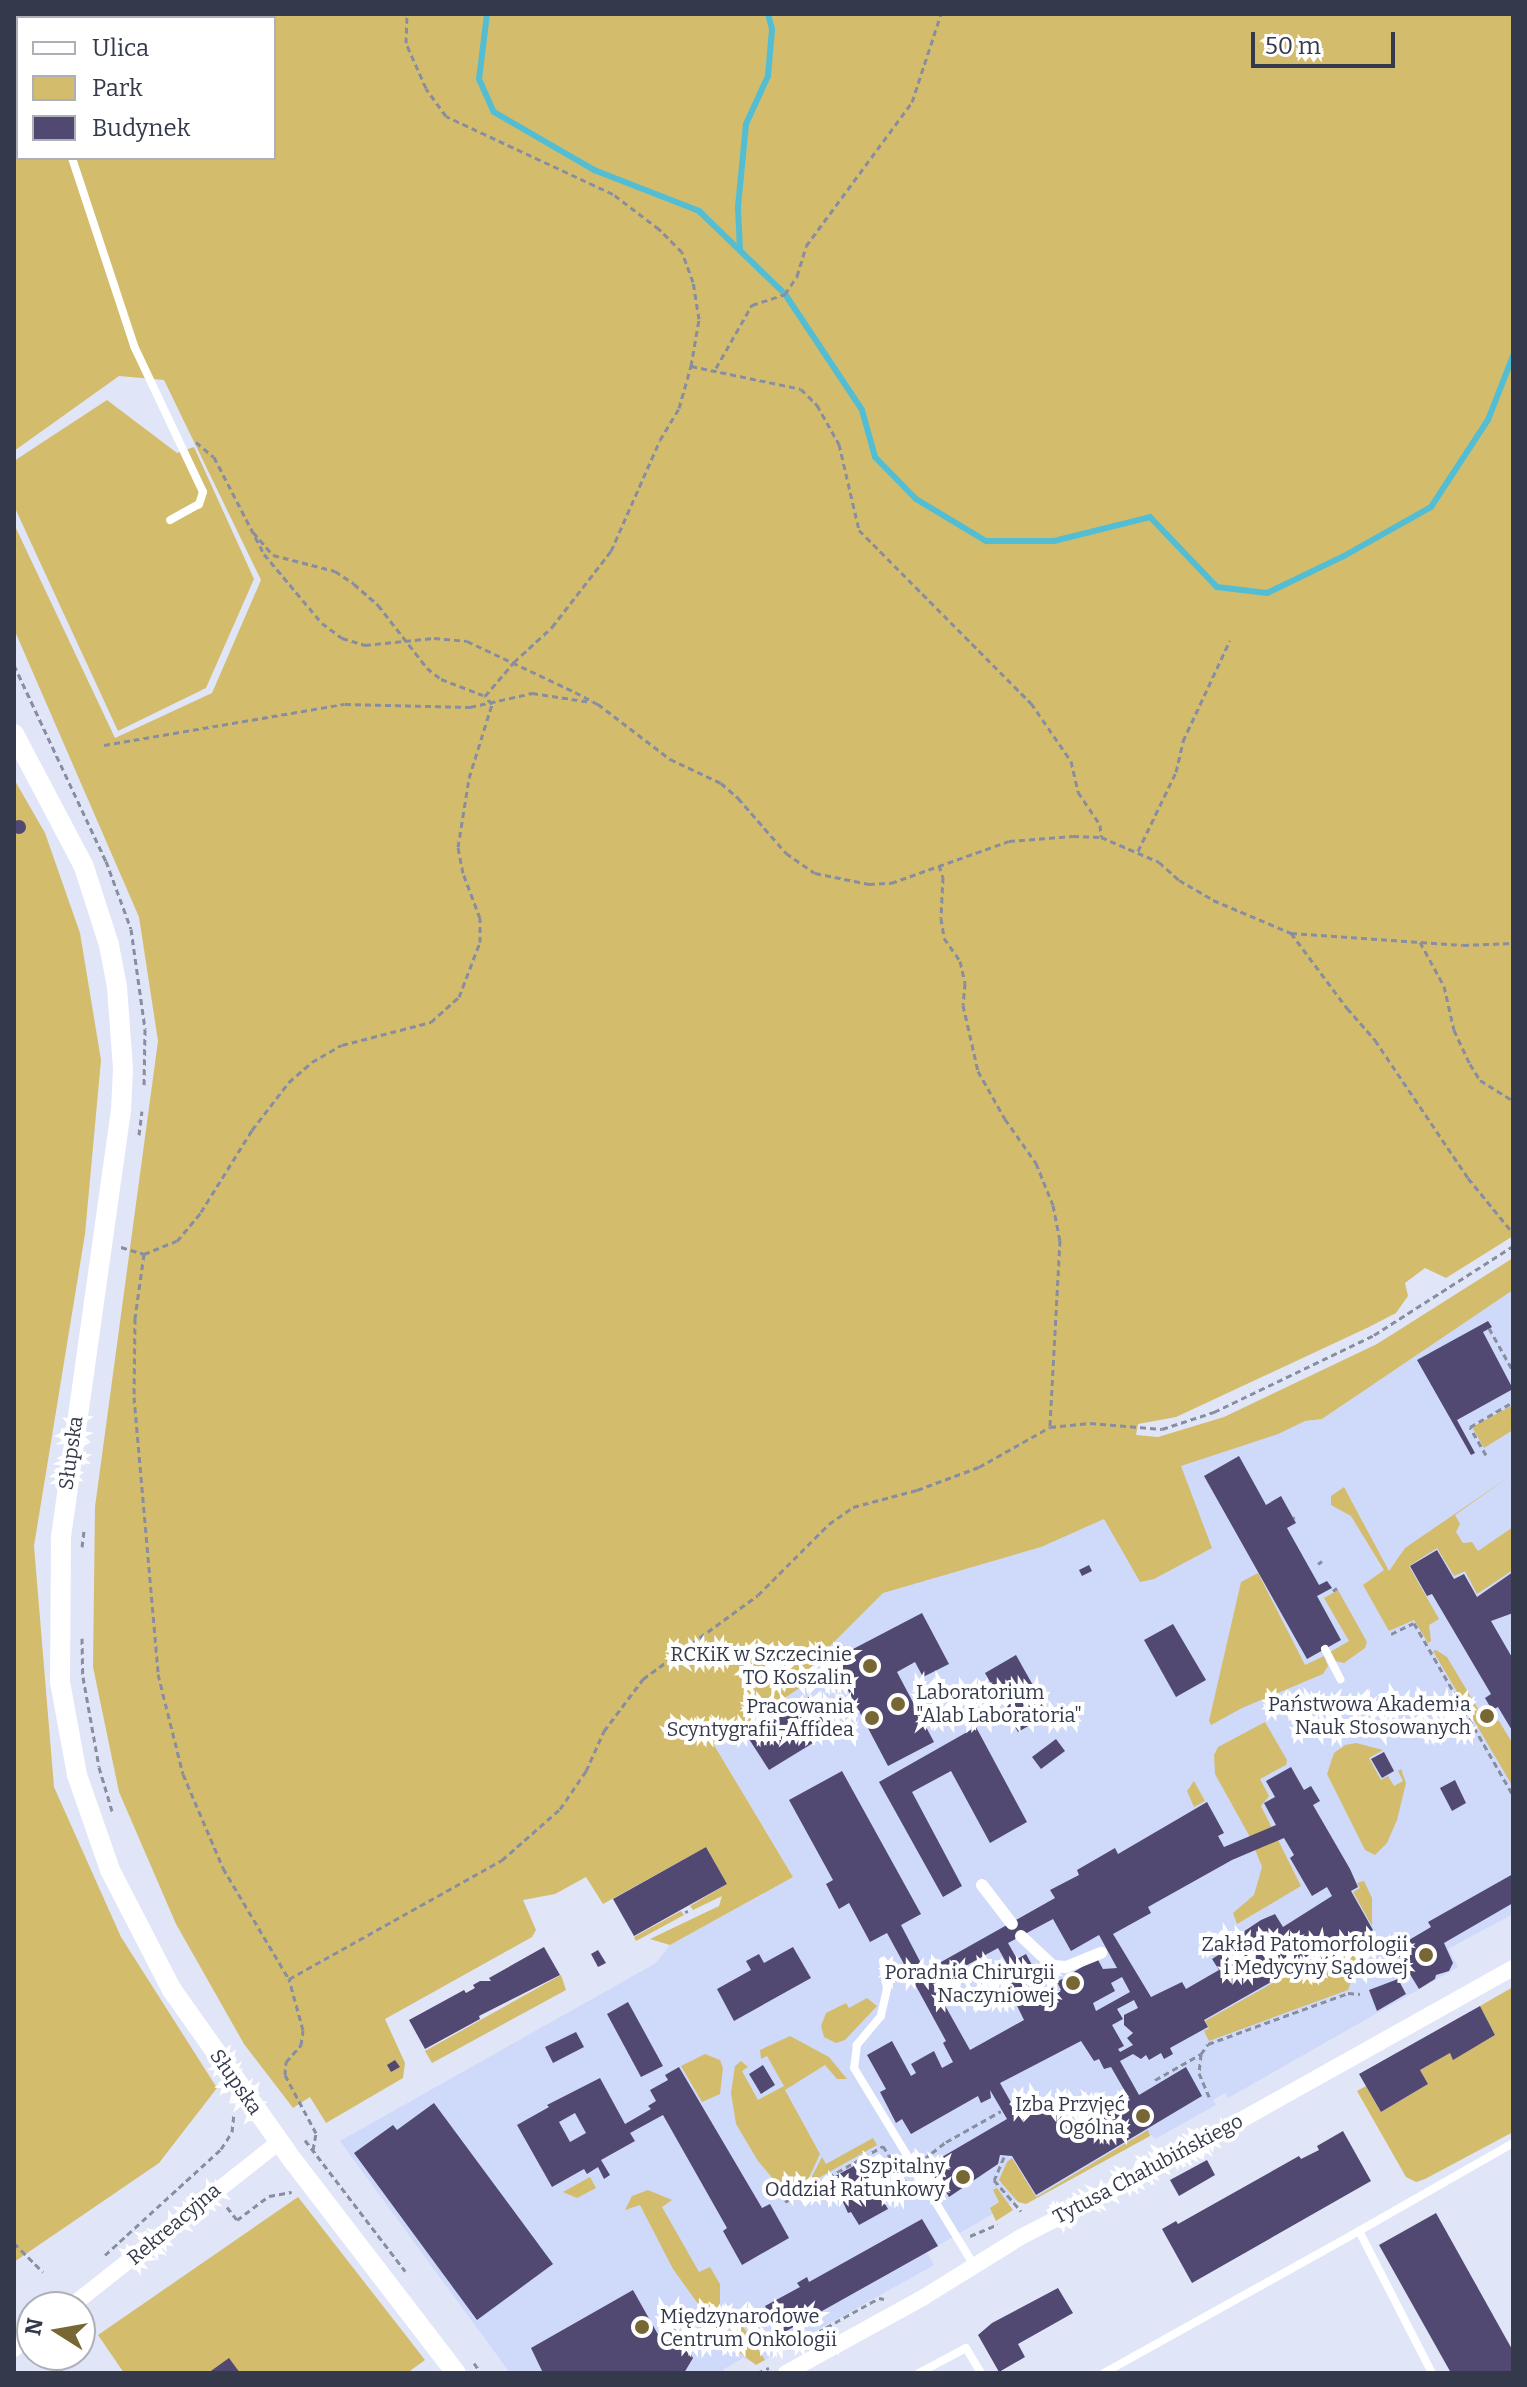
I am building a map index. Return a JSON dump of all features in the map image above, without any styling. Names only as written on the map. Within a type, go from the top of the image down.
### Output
[{"type":"street","name":"Słupska","points":[[14,734],[84,867],[117,987],[123,1069],[121,1110],[61,1539],[60,1682],[66,1729],[77,1775],[110,1870],[172,1990],[279,2142],[456,2373]]},
{"type":"street","points":[[982,1885],[1012,1924]]},
{"type":"street","points":[[1021,1936],[1053,1966],[1066,1967],[1101,1953]]},
{"type":"street","name":"Tytusa Chałubińskiego","points":[[786,2373],[924,2297],[974,2265],[1513,1968]]},
{"type":"street","name":"Rekreacyjna","points":[[90,2291],[279,2142]]},
{"type":"lane","points":[[73,160],[134,346],[203,492],[199,504],[170,520]]},
{"type":"lane","points":[[1325,1649],[1340,1679]]},
{"type":"lane","points":[[883,1961],[887,1989],[881,2016],[857,2045],[854,2068],[974,2265]]},
{"type":"lane","points":[[1104,2373],[1513,2143]]},
{"type":"lane","points":[[1359,2231],[1432,2373]]},
{"type":"lane","points":[[919,2373],[966,2348],[981,2373]]},
{"type":"path","points":[[407,14],[406,43],[426,88],[446,116],[613,194],[659,229],[682,252],[699,319],[691,366],[679,408],[611,551],[552,627],[514,662],[485,696]]},
{"type":"path","points":[[716,368],[752,305],[785,294],[797,276],[806,246],[912,102],[941,14]]},
{"type":"path","points":[[691,366],[716,368],[735,376],[801,389],[817,405],[839,444],[859,530],[1031,703],[1071,761],[1078,792],[1100,825],[1101,837]]},
{"type":"path","points":[[183,450],[196,442],[214,457],[264,554],[322,623],[342,638],[365,645],[434,638],[467,641],[514,662],[598,704],[670,759],[721,783],[786,853],[815,873],[869,884],[891,883],[1009,841],[1101,837],[1138,851],[1213,900],[1291,933],[1463,945],[1513,943]]},
{"type":"path","points":[[246,523],[273,555],[335,571],[354,584],[378,605],[404,643],[441,679],[485,696],[492,704]]},
{"type":"path","points":[[1138,851],[1176,772],[1183,741],[1230,640]]},
{"type":"path","points":[[14,665],[106,861],[131,929],[145,1029],[144,1090]]},
{"type":"path","points":[[104,745],[345,704],[492,704],[505,697],[532,693],[598,704]]},
{"type":"path","points":[[121,1247],[144,1254],[177,1241],[201,1212],[252,1130],[289,1082],[312,1062],[342,1045],[431,1022],[459,997],[480,942],[480,918],[463,873],[458,847],[460,823],[492,704]]},
{"type":"path","points":[[939,865],[943,877],[944,938],[960,961],[965,983],[963,1005],[978,1071],[1005,1119],[1036,1163],[1053,1205],[1060,1240],[1050,1427]]},
{"type":"path","points":[[1291,933],[1375,1040],[1468,1178],[1513,1233]]},
{"type":"path","points":[[1420,942],[1444,986],[1454,1030],[1470,1064],[1480,1080],[1513,1101]]},
{"type":"path","points":[[137,1147],[143,1104]]},
{"type":"path","points":[[289,1979],[502,1860],[560,1809],[586,1771],[604,1731],[643,1679],[758,1595],[806,1545],[853,1507],[917,1490],[979,1467],[1050,1427],[1090,1423],[1162,1429],[1214,1412],[1374,1335],[1513,1246]]},
{"type":"path","points":[[144,1254],[135,1318],[134,1397],[158,1674],[183,1774],[223,1868],[289,1979],[303,2030],[301,2045],[286,2062],[285,2075],[307,2110],[316,2133],[313,2150],[303,2139]]},
{"type":"path","points":[[1489,1328],[1513,1371]]},
{"type":"path","points":[[1486,1455],[1470,1427],[1513,1402]]},
{"type":"path","points":[[81,1558],[84,1527]]},
{"type":"path","points":[[1391,1634],[1414,1623],[1513,1795]]},
{"type":"path","points":[[82,1632],[88,1707],[99,1767],[115,1820]]},
{"type":"path","points":[[1155,2080],[1201,2054],[1208,2044],[1348,1993],[1360,1994]]},
{"type":"path","points":[[1201,2054],[1199,2073],[1209,2097]]},
{"type":"path","points":[[102,2257],[199,2172],[228,2141],[234,2123],[233,2104],[242,2090]]},
{"type":"path","points":[[924,2159],[1001,2111]]},
{"type":"path","points":[[785,2202],[883,2146],[908,2186]]},
{"type":"path","points":[[1004,2157],[994,2180],[1021,2211]]},
{"type":"path","points":[[199,2172],[205,2178]]},
{"type":"path","points":[[225,2203],[237,2220],[269,2196],[287,2190],[298,2193]]},
{"type":"path","points":[[961,2242],[998,2224]]},
{"type":"path","points":[[14,2243],[43,2272]]},
{"type":"shaded area","points":[[1513,1290],[1513,1914],[1448,1949],[1458,1967],[1228,2098],[1225,2093],[1213,2100],[1216,2105],[1155,2139],[1151,2135],[1032,2201],[1027,2194],[927,2252],[934,2265],[757,2364],[743,2358],[724,2369],[724,2373],[510,2373],[340,2141],[656,1963],[670,1945],[793,1877],[676,1681],[1039,1455],[1322,1419]]},
{"type":"green space","points":[[14,14],[1513,14],[1513,1236],[1446,1278],[1425,1268],[1405,1283],[1408,1296],[1396,1313],[1176,1417],[1138,1424],[1136,1435],[1158,1437],[1224,1417],[1377,1344],[1513,1258],[1513,1290],[1322,1419],[1305,1421],[1278,1434],[1181,1466],[1212,1548],[1154,1579],[1140,1582],[1104,1519],[1041,1547],[883,1593],[817,1659],[804,1685],[714,1745],[793,1877],[670,1945],[650,1939],[719,1906],[722,1896],[693,1910],[690,1906],[727,1884],[706,1847],[603,1904],[586,1877],[555,1894],[523,1900],[536,1930],[532,1937],[385,2019],[405,2063],[403,2078],[326,2123],[310,2097],[293,2108],[244,2044],[176,1924],[119,1792],[93,1667],[95,1507],[158,1041],[139,917],[14,629],[14,524],[115,738],[212,693],[261,580],[164,380],[119,376],[14,451]]},
{"type":"green space","points":[[107,400],[177,453],[194,447],[254,579],[206,688],[118,731],[14,506],[14,461]]},
{"type":"green space","points":[[14,779],[45,833],[80,933],[101,1060],[85,1234],[34,1546],[54,1787],[121,1937],[217,2088],[159,2163],[14,2262]]},
{"type":"green space","points":[[1513,1405],[1513,1430],[1484,1448],[1472,1427]]},
{"type":"green space","points":[[1513,1474],[1455,1515],[1460,1524],[1456,1532],[1463,1543],[1472,1542],[1478,1551],[1513,1527],[1513,1570],[1477,1594],[1465,1571],[1454,1576],[1437,1548],[1409,1566],[1439,1619],[1429,1625],[1431,1641],[1428,1643],[1414,1620],[1389,1631],[1363,1585],[1384,1570],[1351,1516],[1331,1505],[1331,1496],[1344,1487],[1389,1571],[1405,1548]]},
{"type":"green space","points":[[1258,1573],[1305,1665],[1324,1656],[1328,1666],[1323,1674],[1242,1708],[1211,1725],[1209,1721],[1241,1582]]},
{"type":"green space","points":[[1338,1590],[1367,1642],[1365,1648],[1344,1663],[1335,1661],[1330,1652],[1349,1641],[1324,1598]]},
{"type":"green space","points":[[1433,1651],[1447,1657],[1481,1714],[1499,1721],[1513,1744],[1513,1787]]},
{"type":"green space","points":[[1265,1722],[1287,1760],[1286,1765],[1260,1779],[1269,1796],[1261,1806],[1301,1886],[1237,1924],[1233,1913],[1254,1895],[1262,1867],[1251,1839],[1215,1774],[1214,1755],[1218,1747]]},
{"type":"green space","points":[[1356,1743],[1383,1750],[1369,1758],[1381,1780],[1388,1776],[1394,1786],[1403,1781],[1398,1771],[1401,1769],[1406,1783],[1397,1820],[1387,1843],[1375,1855],[1365,1850],[1327,1774],[1334,1753],[1345,1745]]},
{"type":"green space","points":[[1194,1781],[1205,1801],[1194,1807],[1187,1791]]},
{"type":"green space","points":[[1364,1881],[1372,1898],[1372,1926],[1353,1892],[1360,1888],[1357,1883]]},
{"type":"green space","points":[[681,1911],[684,1915],[636,1941],[634,1937]]},
{"type":"green space","points":[[1367,1939],[1348,1990],[1209,2041],[1204,2031],[1209,2028],[1205,2021],[1303,1966],[1308,1973]]},
{"type":"green space","points":[[561,1975],[566,1990],[432,2063],[425,2051]]},
{"type":"green space","points":[[1513,1987],[1513,2132],[1425,2179],[1416,2182],[1406,2177],[1357,2091],[1366,2086],[1381,2112],[1428,2084],[1420,2070],[1450,2053],[1454,2059],[1495,2035],[1480,2006]]},
{"type":"green space","points":[[867,1998],[877,2006],[845,2040],[836,2043],[824,2037],[821,2026],[826,2013],[846,2003],[849,2008]]},
{"type":"green space","points":[[790,2036],[829,2057],[847,2079],[837,2079],[825,2065],[785,2090],[820,2154],[805,2186],[787,2195],[758,2161],[736,2124],[731,2093],[735,2066],[741,2061],[748,2067],[742,2071],[758,2100],[784,2086],[767,2056],[761,2059],[760,2050]]},
{"type":"green space","points":[[705,2054],[720,2060],[723,2068],[720,2094],[702,2102],[681,2066]]},
{"type":"green space","points":[[1148,2130],[1150,2136],[1026,2204],[1018,2202],[999,2180],[1012,2158],[1036,2197]]},
{"type":"green space","points":[[873,2138],[877,2145],[808,2184],[822,2157],[826,2164]]},
{"type":"green space","points":[[590,2177],[596,2188],[577,2198],[563,2192]]},
{"type":"green space","points":[[997,2188],[1013,2210],[996,2221],[990,2208],[999,2202],[993,2190]]},
{"type":"green space","points":[[648,2190],[672,2200],[662,2207],[699,2272],[710,2267],[720,2284],[720,2320],[714,2327],[701,2328],[691,2318],[701,2308],[673,2269],[640,2205],[625,2210],[632,2196]]},
{"type":"green space","points":[[298,2197],[425,2360],[407,2373],[124,2373],[98,2335]]},
{"type":"green space","points":[[732,2310],[765,2360],[756,2365],[735,2349],[730,2330]]},
{"type":"building","points":[[19,820],[26,827],[19,834],[12,827]]},
{"type":"building","points":[[1488,1321],[1492,1327],[1483,1332],[1513,1389],[1457,1420],[1475,1453],[1471,1455],[1417,1360]]},
{"type":"building","points":[[1239,1456],[1266,1505],[1281,1496],[1296,1523],[1287,1528],[1319,1585],[1327,1581],[1332,1588],[1317,1596],[1341,1640],[1307,1659],[1204,1476]]},
{"type":"building","points":[[1437,1550],[1454,1579],[1464,1574],[1477,1597],[1513,1572],[1513,1613],[1491,1621],[1513,1659],[1513,1732],[1498,1707],[1492,1710],[1485,1698],[1491,1694],[1432,1594],[1427,1596],[1410,1566]]},
{"type":"building","points":[[1089,1565],[1092,1571],[1082,1576],[1079,1570]]},
{"type":"building","points":[[922,1613],[949,1664],[923,1677],[915,1662],[897,1672],[934,1742],[888,1766],[832,1660]]},
{"type":"building","points":[[1173,1624],[1206,1680],[1176,1697],[1144,1640]]},
{"type":"building","points":[[1016,1655],[1049,1714],[1018,1732],[985,1673]]},
{"type":"building","points":[[809,1697],[831,1732],[769,1770],[747,1736]]},
{"type":"building","points":[[976,1727],[1027,1822],[990,1843],[951,1771],[912,1792],[962,1886],[943,1897],[879,1782]]},
{"type":"building","points":[[1056,1739],[1065,1751],[1041,1769],[1032,1757]]},
{"type":"building","points":[[1384,1752],[1394,1771],[1382,1778],[1371,1759]]},
{"type":"building","points":[[1291,1767],[1304,1790],[1311,1786],[1320,1801],[1313,1805],[1358,1887],[1351,1891],[1373,1930],[1365,1935],[1367,1938],[1307,1971],[1303,1964],[1204,2020],[1208,2027],[1170,2048],[1173,2054],[1164,2059],[1161,2053],[1149,2060],[1146,2055],[1141,2059],[1133,2054],[1120,2061],[1139,2095],[1186,2067],[1202,2096],[1036,2195],[1012,2156],[1000,2155],[998,2164],[949,2197],[930,2164],[1007,2119],[990,2090],[991,2098],[981,2103],[978,2096],[911,2134],[902,2119],[896,2123],[880,2092],[886,2089],[867,2055],[892,2041],[911,2076],[916,2073],[911,2064],[934,2051],[942,2068],[953,2062],[943,2043],[946,2041],[887,1933],[870,1942],[849,1903],[839,1909],[826,1884],[833,1880],[789,1800],[842,1771],[921,1914],[901,1925],[925,1971],[1055,1898],[1050,1890],[1079,1875],[1077,1870],[1115,1848],[1118,1854],[1207,1802],[1224,1833],[1218,1836],[1224,1847],[1276,1825],[1264,1803],[1275,1797],[1266,1781]],"holes":[[[1284,1838],[1294,1855],[1290,1858],[1312,1896],[1327,1887],[1332,1896],[1283,1927],[1275,1914],[1261,1920],[1243,1932],[1247,1939],[1239,1946],[1231,1947],[1212,1959],[1219,1970],[1186,1989],[1182,1982],[1151,1997],[1113,1934],[1151,1913],[1148,1907],[1232,1860]],[[1053,1919],[1071,1951],[1099,1935],[1117,1968],[1103,1969],[1097,1958],[1057,1982],[1061,1990],[1054,1994],[1059,2002],[1054,2005],[1026,1954],[1017,1959],[1008,1943]],[[998,1948],[1007,1964],[999,1969],[1024,2020],[970,2050],[933,1984]],[[1122,1977],[1130,1992],[1096,2011],[1093,2003],[1115,1991],[1111,1983]],[[1134,2000],[1138,2008],[1124,2015],[1124,2025],[1133,2033],[1127,2038],[1133,2045],[1120,2052],[1118,2049],[1124,2046],[1112,2025],[1123,2019],[1117,2009]],[[1081,2041],[1094,2061],[1099,2059],[1104,2069],[1111,2067],[1130,2100],[1071,2135],[1050,2096],[1017,2113],[1000,2083]]]},
{"type":"building","points":[[1455,1780],[1466,1803],[1452,1811],[1440,1788]]},
{"type":"building","points":[[706,1847],[727,1884],[634,1936],[613,1899]]},
{"type":"building","points":[[1513,1874],[1513,1903],[1444,1943],[1453,1963],[1449,1971],[1436,1975],[1435,1979],[1419,1989],[1391,1943],[1406,1935],[1409,1940],[1431,1927],[1428,1922]]},
{"type":"building","points":[[544,1947],[560,1975],[479,2016],[480,2019],[425,2049],[409,2020],[464,1990],[466,1993],[480,1981],[491,1981],[489,1978]]},
{"type":"building","points":[[793,1947],[811,1978],[734,2021],[717,1989],[751,1970],[746,1961],[759,1954],[764,1963]]},
{"type":"building","points":[[598,1950],[606,1963],[598,1967],[591,1954]]},
{"type":"building","points":[[1398,1979],[1406,1994],[1377,2011],[1369,1990]]},
{"type":"building","points":[[628,2002],[663,2066],[641,2077],[607,2014]]},
{"type":"building","points":[[1480,2006],[1495,2035],[1453,2060],[1450,2053],[1420,2070],[1428,2084],[1381,2112],[1359,2074]]},
{"type":"building","points":[[576,2032],[584,2047],[553,2063],[545,2047]]},
{"type":"building","points":[[395,2060],[400,2067],[391,2072],[387,2065]]},
{"type":"building","points":[[763,2065],[775,2085],[761,2094],[749,2074]]},
{"type":"building","points":[[679,2067],[762,2208],[770,2204],[789,2238],[742,2265],[723,2231],[727,2228],[663,2115],[630,2133],[635,2141],[601,2160],[610,2175],[604,2179],[598,2167],[587,2174],[584,2169],[552,2187],[517,2125],[549,2107],[547,2105],[600,2078],[625,2124],[651,2109],[648,2106],[656,2101],[650,2090],[668,2080],[665,2075]],"holes":[[[575,2113],[586,2133],[570,2142],[559,2122]]]},
{"type":"building","points":[[434,2103],[553,2264],[477,2320],[354,2153],[393,2125],[397,2130]]},
{"type":"building","points":[[1343,2131],[1371,2181],[1192,2283],[1162,2229],[1176,2221],[1178,2224],[1299,2156],[1301,2159],[1319,2150],[1317,2146]]},
{"type":"building","points":[[1207,2160],[1215,2175],[1179,2196],[1170,2180]]},
{"type":"building","points":[[861,2162],[870,2178],[876,2175],[884,2189],[881,2197],[888,2209],[859,2225],[851,2212],[848,2213],[832,2178]]},
{"type":"building","points":[[1436,2213],[1513,2351],[1513,2370],[1507,2373],[1451,2373],[1379,2245]]},
{"type":"building","points":[[922,2219],[938,2246],[781,2334],[765,2306],[800,2287],[797,2283],[807,2277],[809,2282]]},
{"type":"building","points":[[1058,2288],[1073,2313],[1018,2344],[1025,2357],[999,2372],[978,2335],[992,2323]]},
{"type":"building","points":[[633,2290],[660,2338],[677,2328],[693,2358],[684,2373],[543,2373],[531,2348]]},
{"type":"building","points":[[229,2358],[240,2373],[208,2373]]},
{"type":"waterway","points":[[487,14],[479,79],[494,112],[594,170],[699,211],[785,294],[862,410],[875,457],[916,499],[986,541],[1054,541],[1150,517],[1217,587],[1267,593],[1344,556],[1431,507],[1488,420],[1513,356]]},
{"type":"waterway","points":[[740,250],[738,207],[746,124],[768,76],[772,29],[768,14]]},
{"type":"place","name":"RCKiK w Szczecinie TO Koszalin","points":[[870,1666]]},
{"type":"place","name":"Laboratorium \"Alab Laboratoria\"","points":[[898,1704]]},
{"type":"place","name":"Państwowa Akademia Nauk Stosowanych","points":[[1487,1716]]},
{"type":"place","name":"Pracowania Scyntygrafii-Affidea","points":[[872,1718]]},
{"type":"place","name":"Zakład Patomorfologii i Medycyny Sądowej","points":[[1426,1955]]},
{"type":"place","name":"Poradnia Chirurgii Naczyniowej","points":[[1073,1983]]},
{"type":"place","name":"Izba Przyjęć Ogólna","points":[[1143,2116]]},
{"type":"place","name":"Szpitalny Oddział Ratunkowy","points":[[963,2177]]},
{"type":"place","name":"Międzynarodowe Centrum Onkologii","points":[[642,2327]]}]
